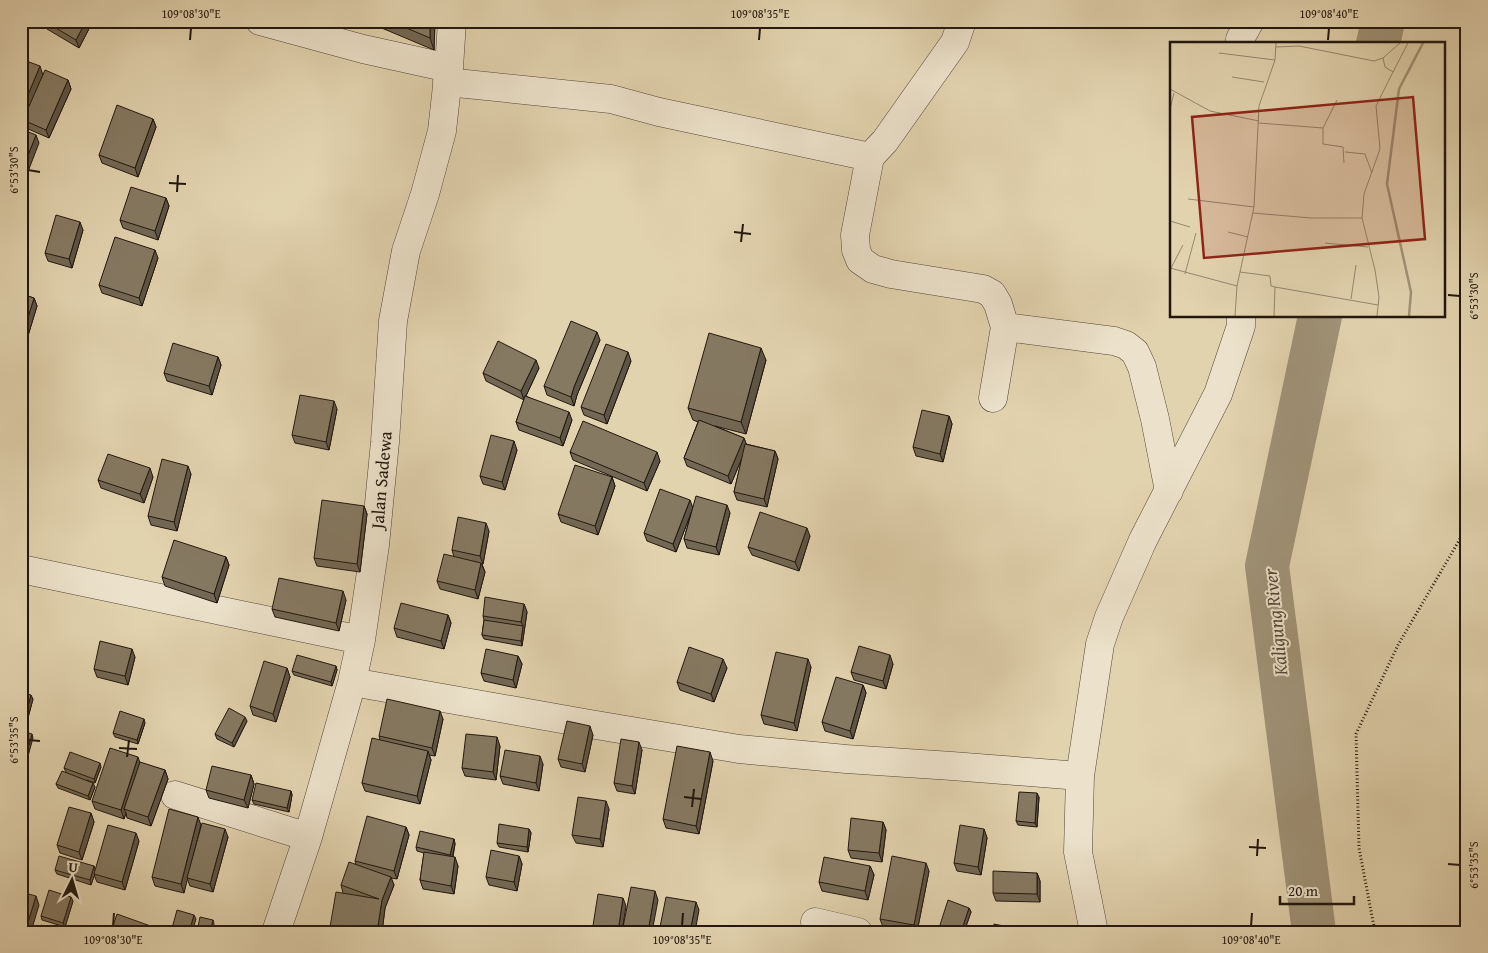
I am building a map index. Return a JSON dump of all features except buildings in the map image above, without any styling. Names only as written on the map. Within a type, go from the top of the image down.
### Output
[{"type":"street","points":[[260,21],[363,49],[461,80],[611,99],[659,112],[870,157]]},
{"type":"street","name":"Jalan Sadewa","points":[[276,932],[308,837],[370,685],[360,640],[375,545],[385,442],[393,321],[406,251],[425,194],[442,131],[461,80],[452,21]]},
{"type":"street","points":[[962,21],[955,42],[885,142],[870,157],[855,235],[856,250],[860,260],[873,269],[891,274],[983,290],[992,294],[998,304],[1005,327],[993,398]]},
{"type":"street","points":[[1240,42],[1250,21]]},
{"type":"street","points":[[1094,932],[1078,852],[1080,776],[1100,644],[1109,617],[1143,540],[1218,394],[1241,326],[1241,318]]},
{"type":"street","points":[[1005,327],[1114,341],[1126,345],[1135,352],[1142,366],[1155,419],[1169,491]]},
{"type":"street","points":[[21,569],[360,640]]},
{"type":"street","points":[[370,685],[739,749],[846,759],[1080,776]]},
{"type":"street","points":[[174,795],[308,837]]},
{"type":"street","points":[[815,922],[858,932]]},
{"type":"path","points":[[1375,932],[1358,848],[1356,734],[1398,645],[1467,527]]},
{"type":"waterway","name":"Kaligung River","points":[[1378,42],[1383,21]]},
{"type":"waterway","name":"Kaligung River","points":[[1314,932],[1267,566],[1320,318]]}]
